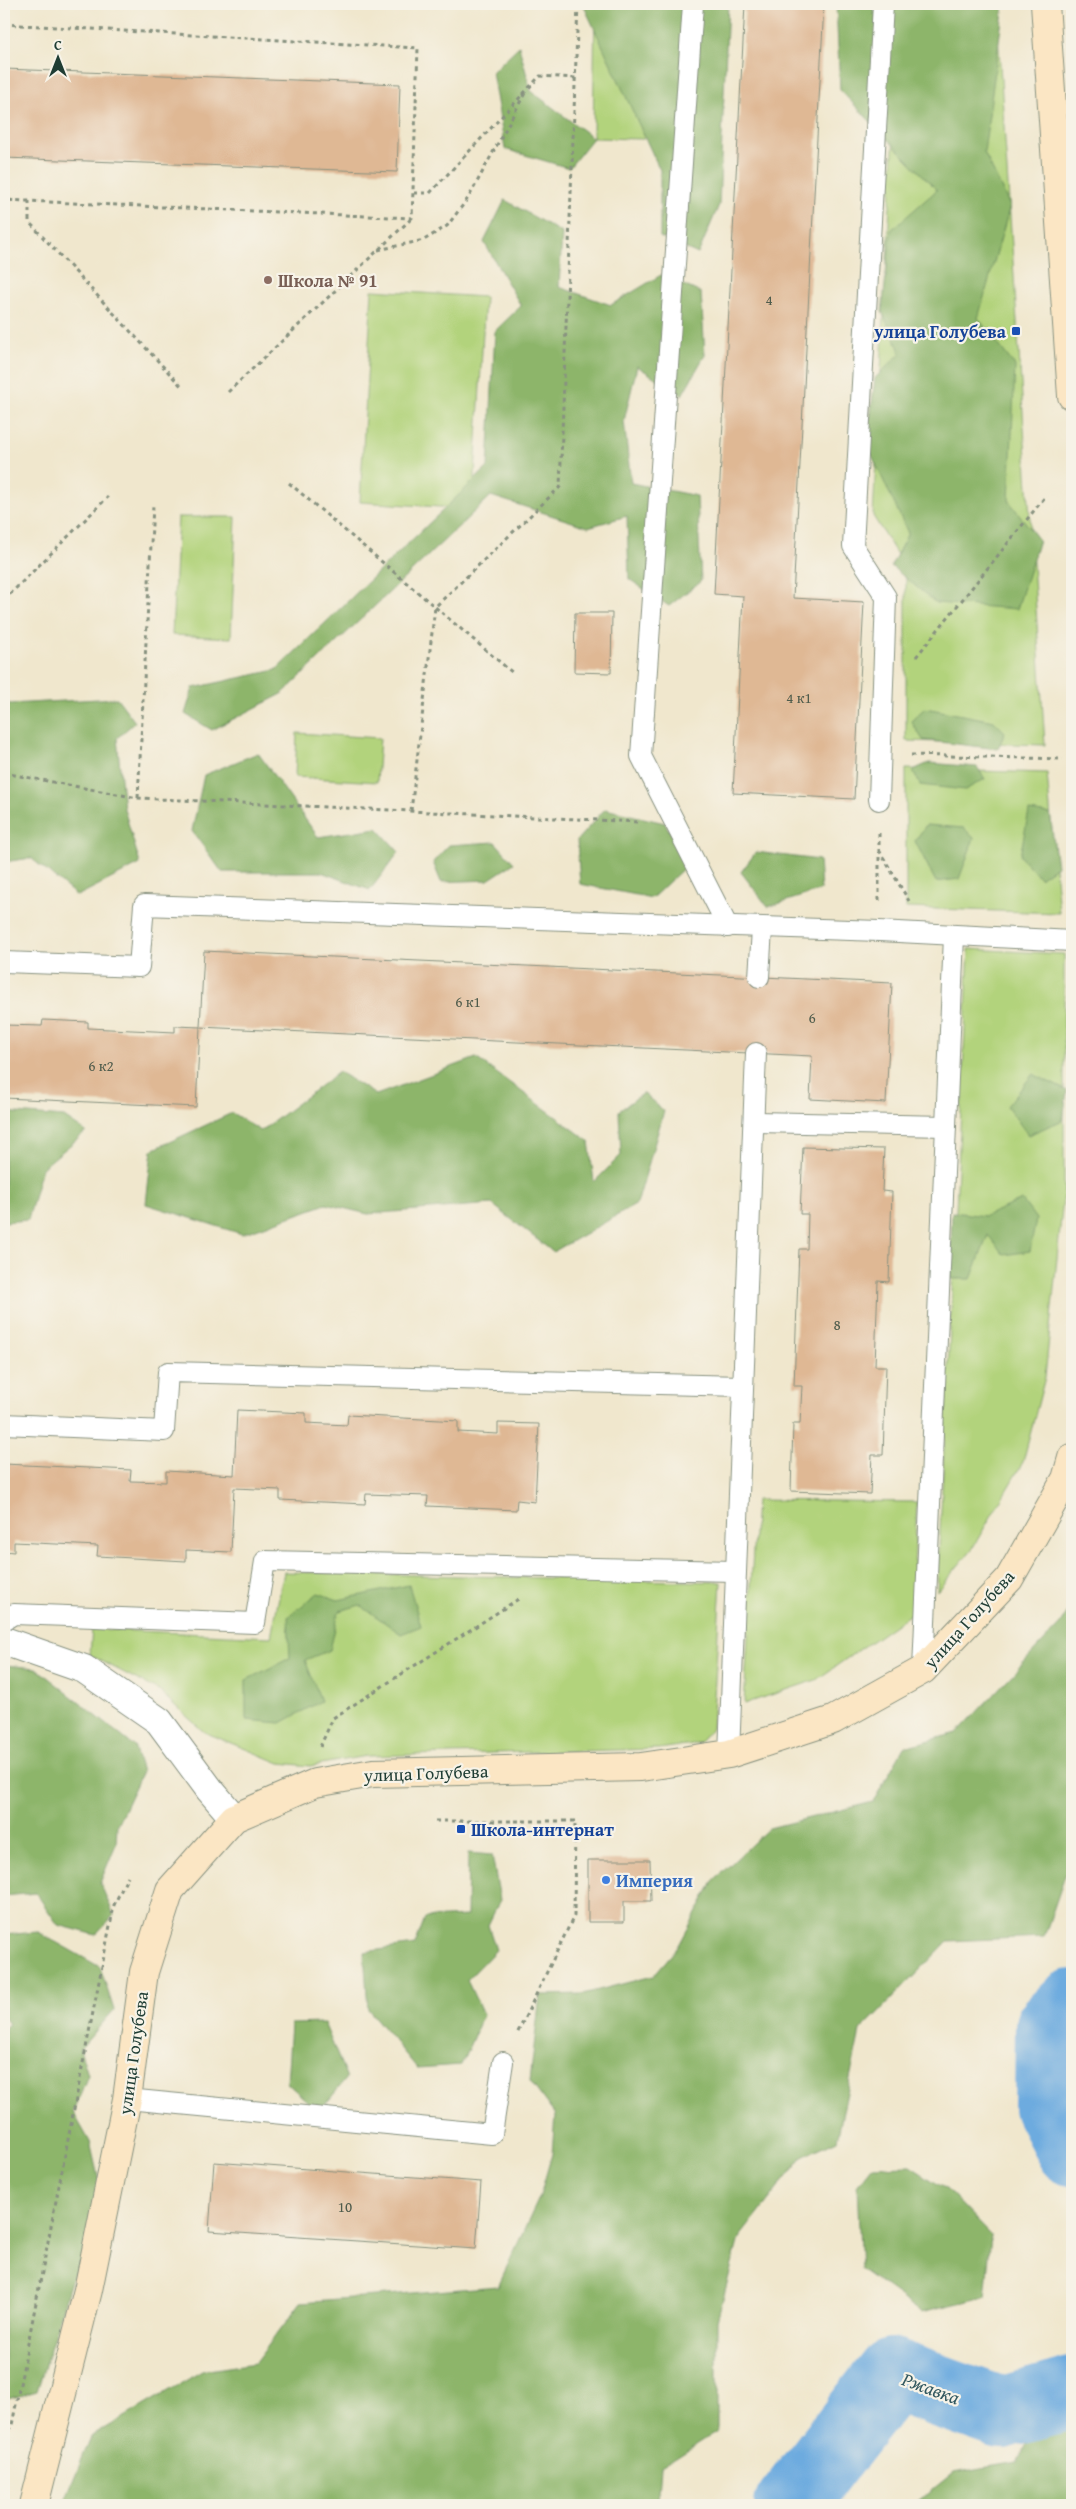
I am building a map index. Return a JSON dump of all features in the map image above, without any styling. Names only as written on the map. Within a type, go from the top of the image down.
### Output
[{"type":"street","points":[[1044,4],[1065,185],[1072,396]]},
{"type":"street","name":"улица Голубева","points":[[34,2505],[88,2290],[127,2099],[144,1972],[170,1890],[234,1818],[315,1783],[373,1773],[641,1767],[728,1754],[833,1720],[922,1670],[1009,1579],[1066,1480],[1072,1458]]},
{"type":"street","points":[[4,1641],[84,1669],[159,1721],[210,1790],[234,1818]]},
{"type":"lane","points":[[693,4],[641,756],[728,927]]},
{"type":"lane","points":[[879,800],[886,597],[853,546],[883,4]]},
{"type":"lane","points":[[4,962],[139,967],[144,905],[879,931],[928,935],[1072,940]]},
{"type":"lane","points":[[760,977],[762,928]]},
{"type":"lane","points":[[922,1670],[954,936]]},
{"type":"lane","points":[[728,1754],[756,1053]]},
{"type":"lane","points":[[754,1122],[946,1126]]},
{"type":"lane","points":[[4,1424],[164,1431],[168,1372],[742,1386]]},
{"type":"lane","points":[[4,1620],[14,1614],[255,1623],[265,1560],[735,1570]]},
{"type":"lane","points":[[127,2099],[492,2134],[503,2062]]},
{"type":"path","points":[[411,811],[435,607],[560,487],[578,4]]},
{"type":"path","points":[[4,24],[418,48],[412,218],[228,392]]},
{"type":"path","points":[[414,194],[430,194],[540,76],[576,78]]},
{"type":"path","points":[[378,250],[424,240],[447,226],[469,197],[526,91]]},
{"type":"path","points":[[4,200],[412,218]]},
{"type":"path","points":[[29,201],[29,222],[184,388]]},
{"type":"path","points":[[289,483],[514,674]]},
{"type":"path","points":[[4,600],[108,497]]},
{"type":"path","points":[[883,698],[1045,497]]},
{"type":"path","points":[[138,798],[153,505]]},
{"type":"path","points":[[881,754],[1062,759]]},
{"type":"path","points":[[4,773],[138,798],[645,822]]},
{"type":"path","points":[[879,800],[879,931]]},
{"type":"path","points":[[879,850],[928,935]]},
{"type":"path","points":[[319,1748],[334,1718],[568,1566]]},
{"type":"path","points":[[435,1821],[575,1821],[574,1916],[503,2062]]},
{"type":"path","points":[[4,2438],[12,2425],[114,1905],[128,1876]]},
{"type":"green space","points":[[583,4],[728,4],[719,205],[698,254],[660,237],[660,170]]},
{"type":"green space","points":[[595,4],[646,4],[644,139],[593,138]]},
{"type":"green space","points":[[836,4],[1004,4],[984,152],[1010,206],[978,318],[1015,366],[1009,501],[1039,540],[1017,609],[936,603],[891,566],[908,533],[867,445],[875,378],[901,353],[882,312],[891,230],[937,190],[840,90]]},
{"type":"green space","points":[[901,4],[996,4],[1045,745],[906,741],[906,569],[873,516]]},
{"type":"green space","points":[[519,46],[531,91],[593,138],[569,168],[505,149],[492,72]]},
{"type":"green space","points":[[505,200],[562,233],[559,287],[611,305],[661,275],[701,293],[705,355],[682,395],[637,366],[624,421],[631,483],[697,496],[701,581],[669,606],[629,579],[627,516],[588,527],[491,496],[282,694],[212,730],[185,714],[193,688],[276,670],[488,467],[495,331],[521,306],[484,242]]},
{"type":"green space","points":[[372,290],[485,297],[473,509],[360,502]]},
{"type":"green space","points":[[178,517],[236,517],[231,638],[172,635]]},
{"type":"green space","points":[[117,698],[135,722],[117,738],[124,809],[140,864],[77,896],[31,858],[4,862],[4,701],[10,704]]},
{"type":"green space","points":[[925,708],[994,721],[1005,732],[998,749],[923,740],[911,721]]},
{"type":"green space","points":[[297,733],[380,738],[377,782],[295,777]]},
{"type":"green space","points":[[258,753],[318,837],[377,828],[399,852],[370,890],[321,872],[222,872],[192,831],[204,775]]},
{"type":"green space","points":[[929,763],[977,767],[985,779],[965,790],[920,785],[913,770]]},
{"type":"green space","points":[[906,769],[1047,773],[1059,913],[906,908]]},
{"type":"green space","points":[[605,809],[665,823],[688,864],[652,898],[580,884],[577,840]]},
{"type":"green space","points":[[1029,811],[1050,814],[1057,866],[1040,878],[1020,856]]},
{"type":"green space","points":[[926,825],[964,828],[974,838],[959,879],[936,882],[915,841]]},
{"type":"green space","points":[[495,842],[514,863],[488,880],[441,882],[433,862],[449,845]]},
{"type":"green space","points":[[756,852],[819,860],[821,890],[768,907],[741,872]]},
{"type":"green space","points":[[969,949],[1064,954],[1064,1189],[1045,1377],[1023,1462],[972,1549],[937,1591]]},
{"type":"green space","points":[[476,1058],[589,1141],[594,1182],[621,1155],[619,1111],[643,1093],[664,1111],[637,1204],[553,1252],[492,1204],[368,1214],[326,1204],[242,1234],[146,1204],[152,1150],[232,1113],[261,1131],[339,1072],[376,1095]]},
{"type":"green space","points":[[1033,1074],[1067,1091],[1063,1120],[1028,1135],[1007,1106]]},
{"type":"green space","points":[[4,1112],[64,1117],[86,1132],[42,1168],[28,1220],[4,1222]]},
{"type":"green space","points":[[1022,1200],[1036,1219],[1030,1251],[1004,1255],[988,1235],[971,1279],[950,1279],[952,1212],[985,1216]]},
{"type":"green space","points":[[756,1500],[917,1502],[912,1613],[816,1680],[744,1704]]},
{"type":"green space","points":[[284,1572],[721,1582],[712,1729],[699,1743],[659,1749],[366,1756],[310,1766],[280,1763],[204,1732],[159,1691],[90,1655],[92,1629],[271,1637]]},
{"type":"green space","points":[[409,1585],[421,1626],[401,1634],[360,1605],[339,1611],[330,1650],[305,1660],[321,1701],[281,1723],[246,1720],[246,1680],[290,1658],[288,1617],[318,1593],[338,1600]]},
{"type":"green space","points":[[1072,1605],[1072,1869],[1067,1870],[1044,1937],[948,1941],[860,2031],[837,2140],[803,2156],[739,2238],[717,2321],[717,2431],[660,2467],[657,2505],[63,2505],[91,2437],[202,2371],[255,2363],[301,2302],[498,2286],[540,2196],[552,2154],[555,2115],[530,2081],[540,1995],[583,1994],[653,1976],[678,1947],[714,1880],[769,1828],[873,1802],[904,1747],[957,1733],[1060,1624]]},
{"type":"green space","points":[[4,1665],[36,1668],[134,1746],[142,1772],[117,1825],[116,1844],[100,1883],[114,1915],[96,1935],[58,1925],[36,1893],[4,1896]]},
{"type":"green space","points":[[468,1853],[492,1855],[500,1900],[488,1925],[496,1950],[467,1980],[483,2015],[461,2065],[417,2068],[368,2009],[364,1952],[415,1945],[425,1918],[467,1916]]},
{"type":"green space","points":[[38,1932],[100,1967],[114,2010],[80,2049],[88,2075],[73,2112],[90,2142],[106,2212],[71,2281],[37,2391],[4,2400],[4,2028],[9,2024],[4,2017],[4,1935]]},
{"type":"green space","points":[[324,2023],[347,2078],[319,2112],[287,2083],[291,2024]]},
{"type":"green space","points":[[910,2166],[947,2190],[991,2235],[985,2297],[921,2312],[861,2269],[857,2186],[872,2167]]},
{"type":"green space","points":[[1072,2428],[1072,2505],[913,2505],[953,2473],[1017,2462],[1033,2435]]},
{"type":"building","points":[[745,4],[824,4],[793,598],[864,602],[854,799],[733,793],[743,596],[714,594]]},
{"type":"building","points":[[4,69],[400,84],[397,172],[4,158]]},
{"type":"building","points":[[575,613],[612,613],[611,673],[574,672]]},
{"type":"building","points":[[204,951],[892,983],[886,1103],[810,1099],[812,1056],[200,1027]]},
{"type":"building","points":[[43,1020],[88,1022],[88,1028],[175,1032],[175,1026],[200,1027],[196,1107],[4,1098],[4,1025],[42,1026]]},
{"type":"building","points":[[803,1147],[884,1149],[882,1191],[892,1192],[889,1282],[878,1281],[875,1366],[886,1366],[883,1455],[872,1455],[870,1494],[791,1491],[793,1424],[800,1424],[802,1386],[794,1386],[799,1249],[807,1249],[808,1214],[800,1214]]},
{"type":"building","points":[[237,1410],[306,1413],[306,1423],[347,1425],[348,1415],[458,1421],[458,1432],[498,1434],[498,1423],[539,1424],[535,1502],[517,1500],[516,1510],[427,1506],[428,1496],[366,1494],[365,1504],[280,1500],[280,1490],[234,1488],[231,1552],[186,1550],[186,1561],[97,1556],[98,1546],[14,1542],[14,1552],[4,1551],[4,1464],[131,1470],[130,1481],[166,1482],[166,1471],[234,1475]]},
{"type":"building","name":"Империя","points":[[588,1860],[650,1860],[651,1901],[624,1901],[624,1922],[588,1922]]},
{"type":"building","points":[[214,2162],[481,2182],[476,2249],[209,2231]]},
{"type":"waterway","name":"Ржавка","points":[[1072,2005],[1051,2026],[1050,2107],[1072,2150]]},
{"type":"waterway","name":"Ржавка","points":[[790,2505],[892,2374],[1001,2413],[1072,2393]]},
{"type":"place","name":"Школа № 91","points":[[268,280]]},
{"type":"place","name":"улица Голубева","points":[[1016,331]]},
{"type":"place","name":"Школа-интернат","points":[[461,1829]]},
{"type":"place","name":"Империя","points":[[606,1880]]}]
